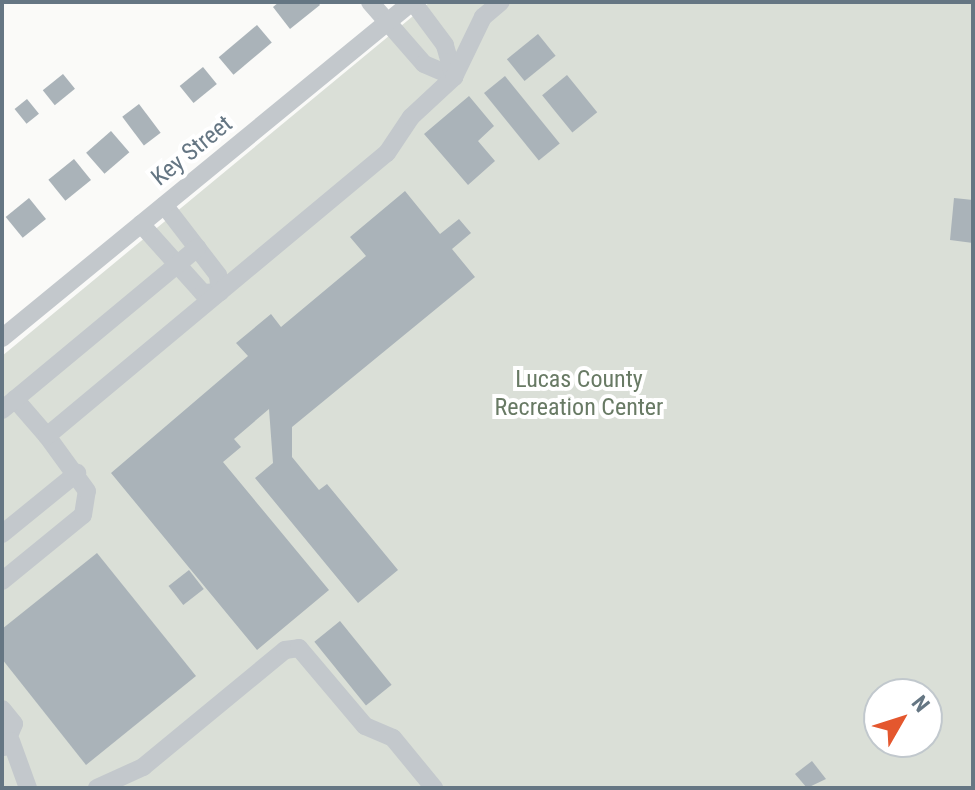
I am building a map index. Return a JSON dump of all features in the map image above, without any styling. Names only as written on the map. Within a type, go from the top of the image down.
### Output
[{"type":"street","points":[[370,2],[424,64],[454,77]]},
{"type":"street","points":[[413,2],[445,45],[454,77]]},
{"type":"street","name":"Key Street","points":[[2,338],[413,2]]},
{"type":"street","points":[[47,436],[387,153],[411,117],[454,77],[483,17],[501,2]]},
{"type":"street","points":[[164,205],[218,275],[220,292]]},
{"type":"street","points":[[141,224],[203,293],[220,292]]},
{"type":"street","points":[[2,581],[83,515],[87,491],[77,473],[47,436],[8,405],[197,248]]},
{"type":"street","points":[[2,534],[77,473]]},
{"type":"street","points":[[97,788],[143,767],[285,650],[299,648],[365,726],[393,738],[434,788]]},
{"type":"street","points":[[2,709],[14,724],[7,745],[31,786]]},
{"type":"green space","name":"Lucas County Recreation Center","points":[[430,2],[973,2],[973,788],[2,788],[2,356]]},
{"type":"building","points":[[279,2],[318,2],[320,5],[290,29],[273,7]]},
{"type":"building","points":[[257,25],[272,43],[233,75],[219,57]]},
{"type":"building","points":[[538,34],[556,56],[525,81],[507,59]]},
{"type":"building","points":[[203,67],[217,84],[194,103],[180,86]]},
{"type":"building","points":[[63,74],[75,89],[55,105],[43,90]]},
{"type":"building","points":[[567,75],[597,112],[572,132],[542,95]]},
{"type":"building","points":[[505,76],[560,144],[539,161],[484,93]]},
{"type":"building","points":[[469,96],[494,126],[478,141],[495,161],[468,185],[424,134]]},
{"type":"building","points":[[27,99],[39,114],[27,124],[15,109]]},
{"type":"building","points":[[139,104],[161,133],[144,145],[122,117]]},
{"type":"building","points":[[111,131],[129,152],[104,174],[86,153]]},
{"type":"building","points":[[74,159],[91,180],[65,201],[48,180]]},
{"type":"building","points":[[405,191],[440,234],[459,219],[471,233],[452,249],[475,277],[292,427],[292,457],[319,490],[327,484],[398,570],[358,603],[255,478],[273,463],[269,409],[234,439],[241,447],[223,462],[329,590],[257,650],[111,473],[248,356],[236,343],[271,314],[281,327],[366,256],[350,237]]},
{"type":"building","points":[[29,198],[46,219],[23,238],[6,217]]},
{"type":"building","points":[[954,198],[973,200],[973,243],[950,240]]},
{"type":"building","points":[[97,553],[196,676],[86,765],[2,659],[2,629]]},
{"type":"building","points":[[189,570],[204,589],[183,605],[169,586]]},
{"type":"building","points":[[340,621],[392,685],[366,705],[314,642]]},
{"type":"building","points":[[812,761],[826,779],[807,788],[795,774]]}]
